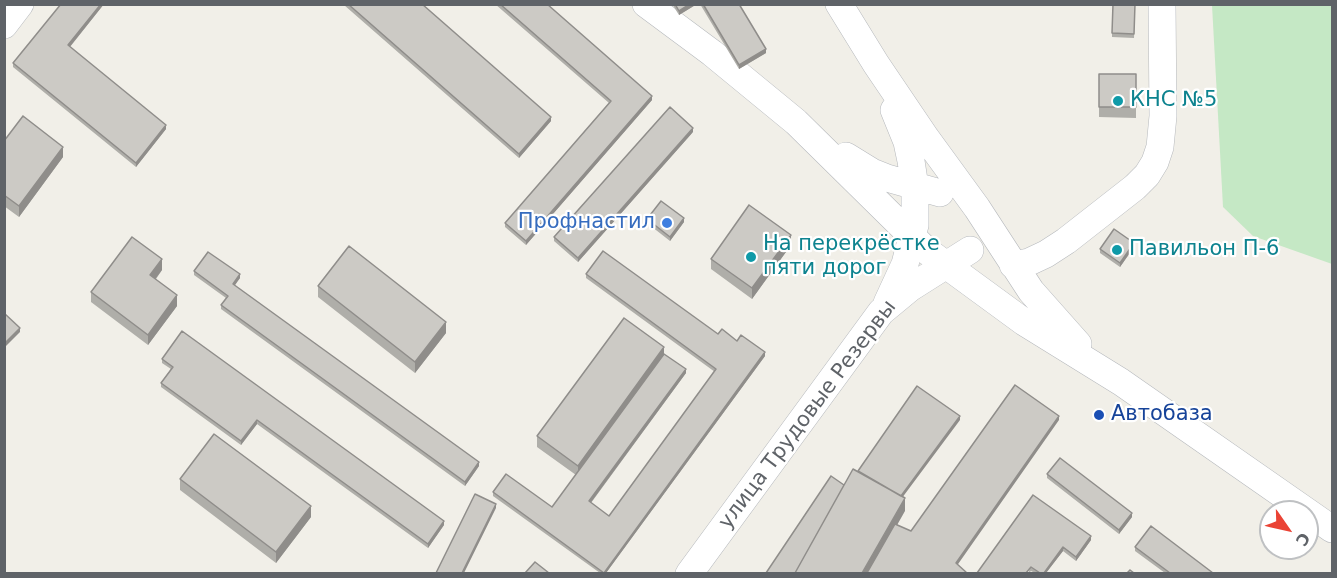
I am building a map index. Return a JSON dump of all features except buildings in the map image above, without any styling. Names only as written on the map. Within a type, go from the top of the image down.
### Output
[{"type":"street","points":[[4,25],[20,4]]},
{"type":"street","points":[[646,4],[712,53],[796,122],[941,257],[956,258],[970,250],[980,238],[982,222],[977,208],[961,195],[927,190],[872,172],[796,122]]},
{"type":"street","points":[[839,4],[876,64],[977,208],[1013,265],[1057,322],[1087,353],[1122,382]]},
{"type":"street","points":[[1013,265],[1029,262],[1066,241],[1135,187],[1147,175],[1155,162],[1160,147],[1162,116],[1162,4]]},
{"type":"street","points":[[876,64],[927,190],[927,200],[918,211],[925,244],[1024,322],[1122,382],[1332,529]]},
{"type":"street","points":[[1057,322],[1045,301],[1044,279],[1054,256],[1066,241]]},
{"type":"street","points":[[881,312],[905,264],[925,244]]},
{"type":"street","name":"улица Трудовые Резервы","points":[[689,573],[881,312],[910,288],[925,244]]},
{"type":"green space","points":[[1212,5],[1332,5],[1332,264],[1253,236],[1223,207]]},
{"type":"place","name":"КНС №5","points":[[1118,101]]},
{"type":"place","name":"Профнастил","points":[[667,223]]},
{"type":"place","name":"Павильон П-6","points":[[1117,250]]},
{"type":"place","name":"На перекрёстке пяти дорог","points":[[751,257]]},
{"type":"place","name":"Автобаза","points":[[1099,415]]}]
